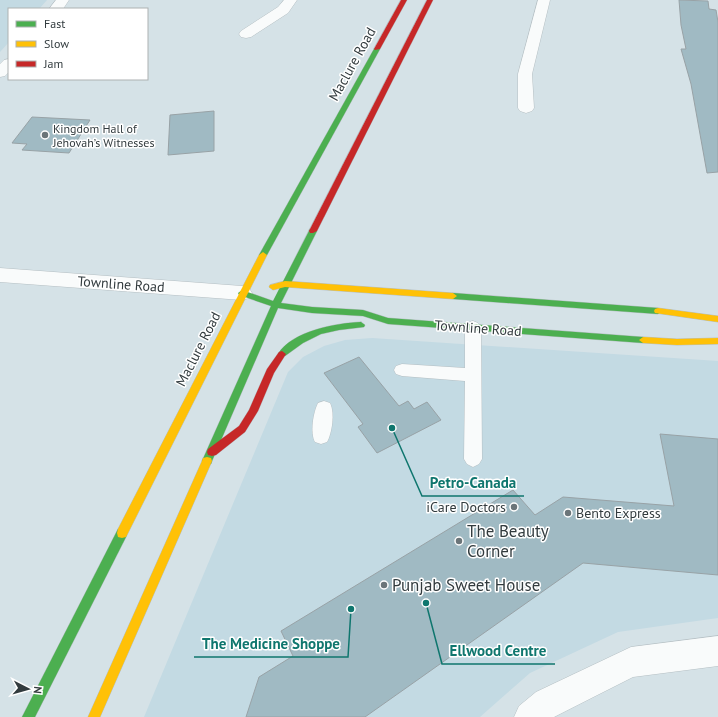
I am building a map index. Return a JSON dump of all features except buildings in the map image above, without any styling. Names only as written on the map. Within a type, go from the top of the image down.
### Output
[{"type":"main road","name":"Maclure Road","points":[[28,717],[242,293],[404,0]]},
{"type":"main road","points":[[94,717],[285,284],[342,175],[430,0]]},
{"type":"main road","name":"Townline Road","points":[[242,293],[285,284],[670,312],[718,319]]},
{"type":"main road","name":"Townline Road","points":[[242,293],[276,305],[312,310],[363,314],[388,321],[677,342],[718,341]]},
{"type":"main road","points":[[211,452],[243,429],[274,366],[284,354],[299,342],[318,332],[335,326],[388,321]]},
{"type":"street","points":[[57,8],[63,0]]},
{"type":"street","points":[[246,34],[283,10],[291,0]]},
{"type":"street","points":[[526,108],[525,74],[544,0]]},
{"type":"street","points":[[0,73],[8,64]]},
{"type":"street","name":"Townline Road","points":[[0,275],[242,293]]},
{"type":"street","points":[[530,717],[547,703],[631,662],[718,651]]},
{"type":"lane","points":[[473,327],[473,459]]},
{"type":"lane","points":[[402,370],[474,375]]},
{"type":"lane","points":[[321,437],[324,408]]},
{"type":"lane","points":[[104,693],[111,717]]},
{"type":"shaded area","points":[[0,0],[47,0],[40,8],[8,8],[8,43],[0,52]]},
{"type":"shaded area","points":[[372,338],[718,361],[718,618],[618,632],[530,673],[480,717],[144,717],[288,372],[303,357],[324,346],[345,340]]},
{"type":"traffic: fast","points":[[263,255],[377,49]]},
{"type":"traffic: fast","points":[[207,461],[285,284],[313,231]]},
{"type":"traffic: fast","points":[[242,293],[276,305],[312,310],[363,313],[388,321],[643,340]]},
{"type":"traffic: fast","points":[[453,296],[658,311]]},
{"type":"traffic: fast","points":[[282,354],[299,341],[318,332],[350,325],[361,325]]},
{"type":"traffic: fast","points":[[28,717],[122,533]]},
{"type":"traffic: slow","points":[[122,533],[263,255]]},
{"type":"traffic: slow","points":[[273,287],[285,284],[453,296]]},
{"type":"traffic: slow","points":[[658,311],[718,319]]},
{"type":"traffic: slow","points":[[643,340],[677,342],[718,341]]},
{"type":"traffic: slow","points":[[94,717],[207,461]]},
{"type":"traffic: jam","points":[[377,49],[404,0]]},
{"type":"traffic: jam","points":[[313,231],[430,0]]},
{"type":"traffic: jam","points":[[212,452],[242,429],[253,411],[270,372],[282,354]]},
{"type":"place","name":"Kingdom Hall of Jehovah’s Witnesses","points":[[45,135]]},
{"type":"place","name":"Petro-Canada","points":[[392,428]]},
{"type":"place","name":"iCare Doctors","points":[[514,507]]},
{"type":"place","name":"Bento Express","points":[[568,513]]},
{"type":"place","name":"The Beauty Corner","points":[[459,541]]},
{"type":"place","name":"Punjab Sweet House","points":[[384,585]]},
{"type":"place","name":"Ellwood Centre","points":[[426,603]]},
{"type":"place","name":"The Medicine Shoppe","points":[[351,609]]}]
